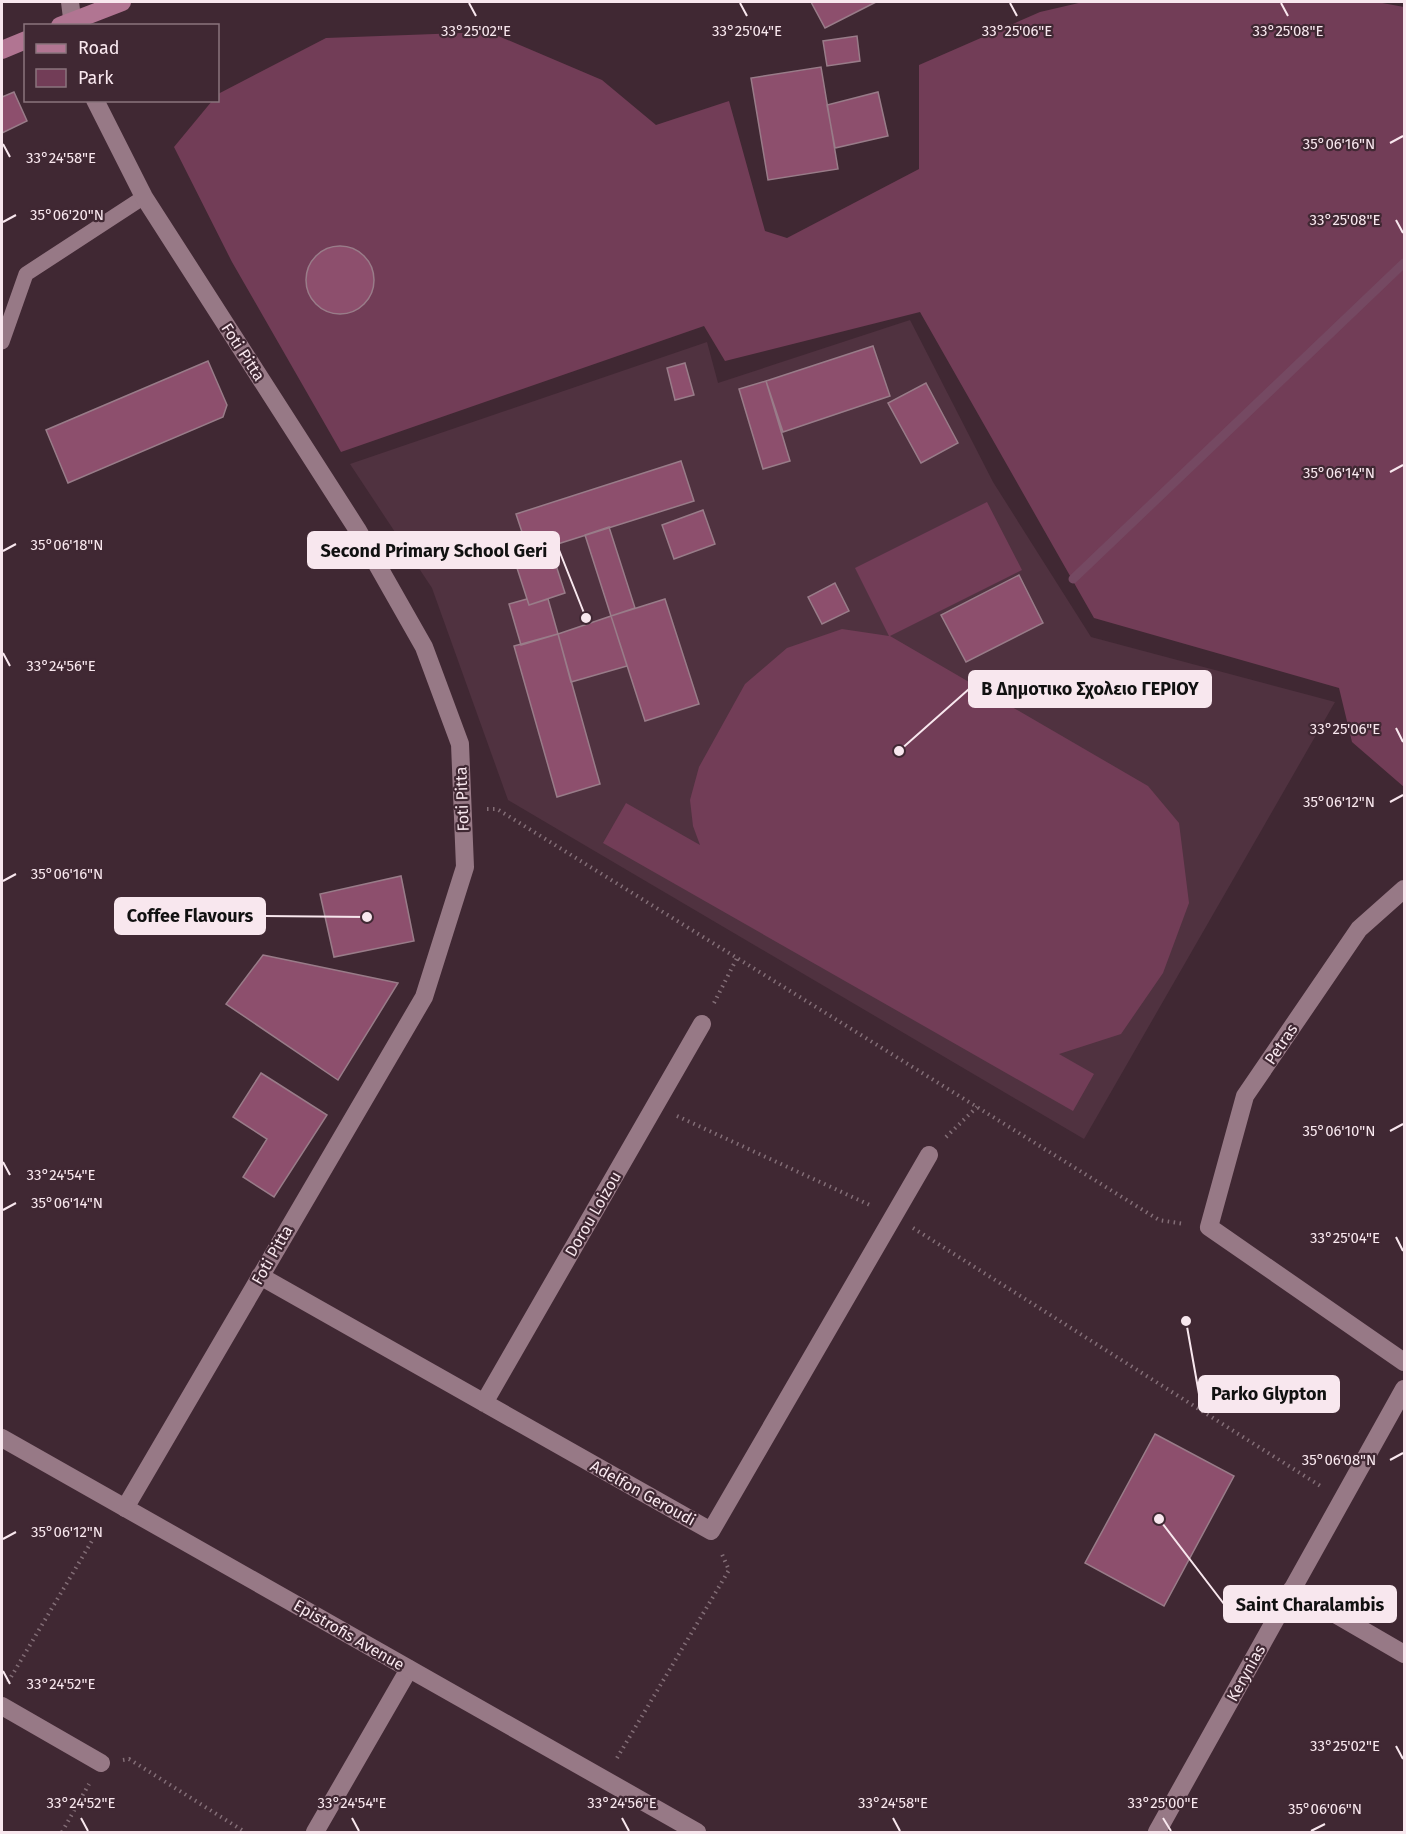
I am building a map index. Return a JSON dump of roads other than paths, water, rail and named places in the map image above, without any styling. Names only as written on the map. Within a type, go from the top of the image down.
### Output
[{"type":"main road","points":[[68,24],[122,2]]},
{"type":"main road","points":[[2,50],[24,41]]},
{"type":"street","points":[[68,24],[70,2]]},
{"type":"street","name":"Foti Pitta","points":[[96,102],[144,197],[357,529],[424,647],[460,744],[465,867],[424,997],[260,1276],[120,1505]]},
{"type":"street","name":"Petras","points":[[1404,889],[1359,929],[1245,1096],[1209,1227],[1404,1362]]},
{"type":"street","name":"Dorou Loizou","points":[[484,1403],[702,1024]]},
{"type":"street","name":"Adelfon Geroudi","points":[[260,1276],[711,1531],[929,1155]]},
{"type":"street","name":"Kerynias","points":[[1157,1833],[1404,1389]]},
{"type":"street","name":"Epistrofis Avenue","points":[[2,1438],[697,1833]]},
{"type":"street","points":[[1292,1589],[1404,1654]]},
{"type":"street","points":[[315,1833],[409,1669]]},
{"type":"street","points":[[2,1706],[101,1763]]},
{"type":"lane","points":[[2,342],[26,274],[144,197]]},
{"type":"waterway","points":[[1073,579],[1404,263]]},
{"type":"place","name":"Second Primary School Geri","points":[[586,618]]},
{"type":"place","name":"Β Δημοτικο Σχολειο ΓΕΡΙΟΥ","points":[[899,751]]},
{"type":"place","name":"Coffee Flavours","points":[[367,917]]},
{"type":"place","name":"Parko Glypton","points":[[1186,1321]]},
{"type":"place","name":"Saint Charalambis","points":[[1159,1519]]}]
